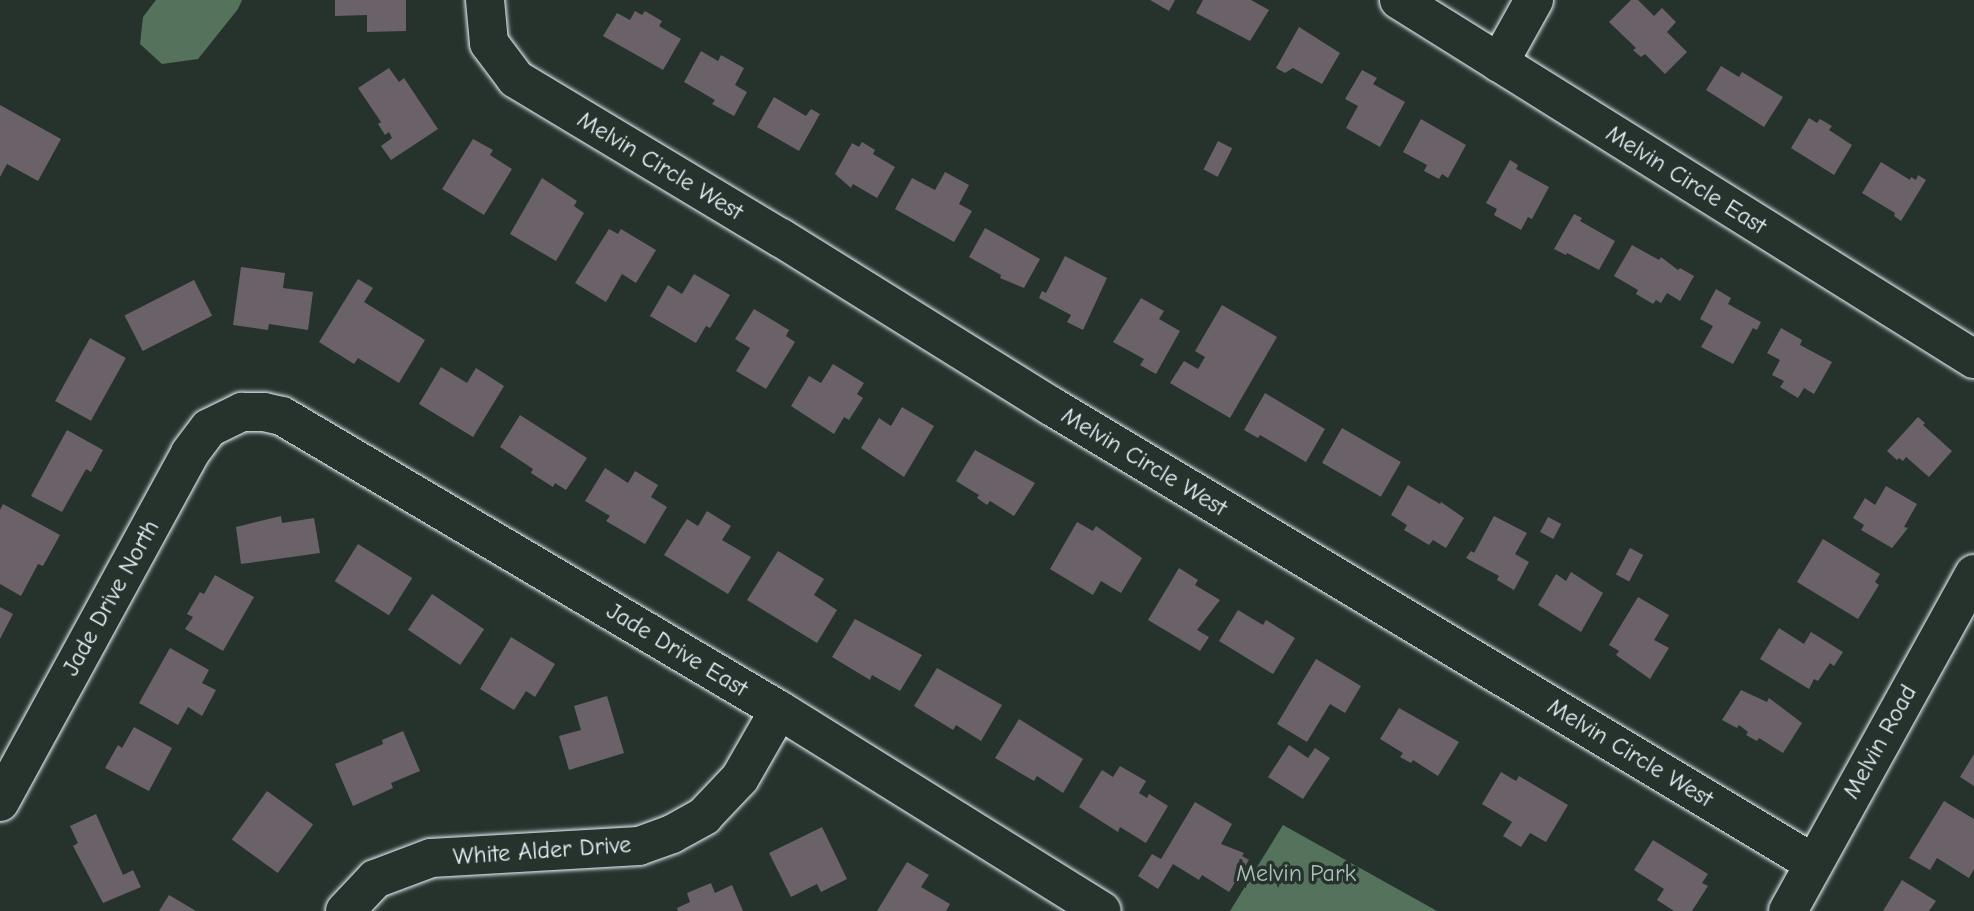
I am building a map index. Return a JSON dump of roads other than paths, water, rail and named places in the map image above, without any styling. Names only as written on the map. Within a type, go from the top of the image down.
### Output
[{"type":"street","name":"Melvin Circle West","points":[[485,0],[489,43],[516,79],[781,238],[1051,406],[1813,863]]},
{"type":"street","name":"Melvin Circle East","points":[[1399,0],[1974,359]]},
{"type":"street","points":[[1499,62],[1534,0]]},
{"type":"street","name":"Jade Drive East","points":[[242,412],[264,412],[282,416],[779,710],[1102,911]]},
{"type":"street","name":"Jade Drive North","points":[[0,802],[190,453],[209,428],[242,412]]},
{"type":"street","name":"Melvin Road","points":[[1788,911],[1974,574]]},
{"type":"street","name":"White Alder Drive","points":[[345,911],[375,879],[431,859],[639,846],[672,834],[704,816],[740,778],[779,710]]},
{"type":"park label","name":"Melvin Park","points":[[1296,874]]}]
